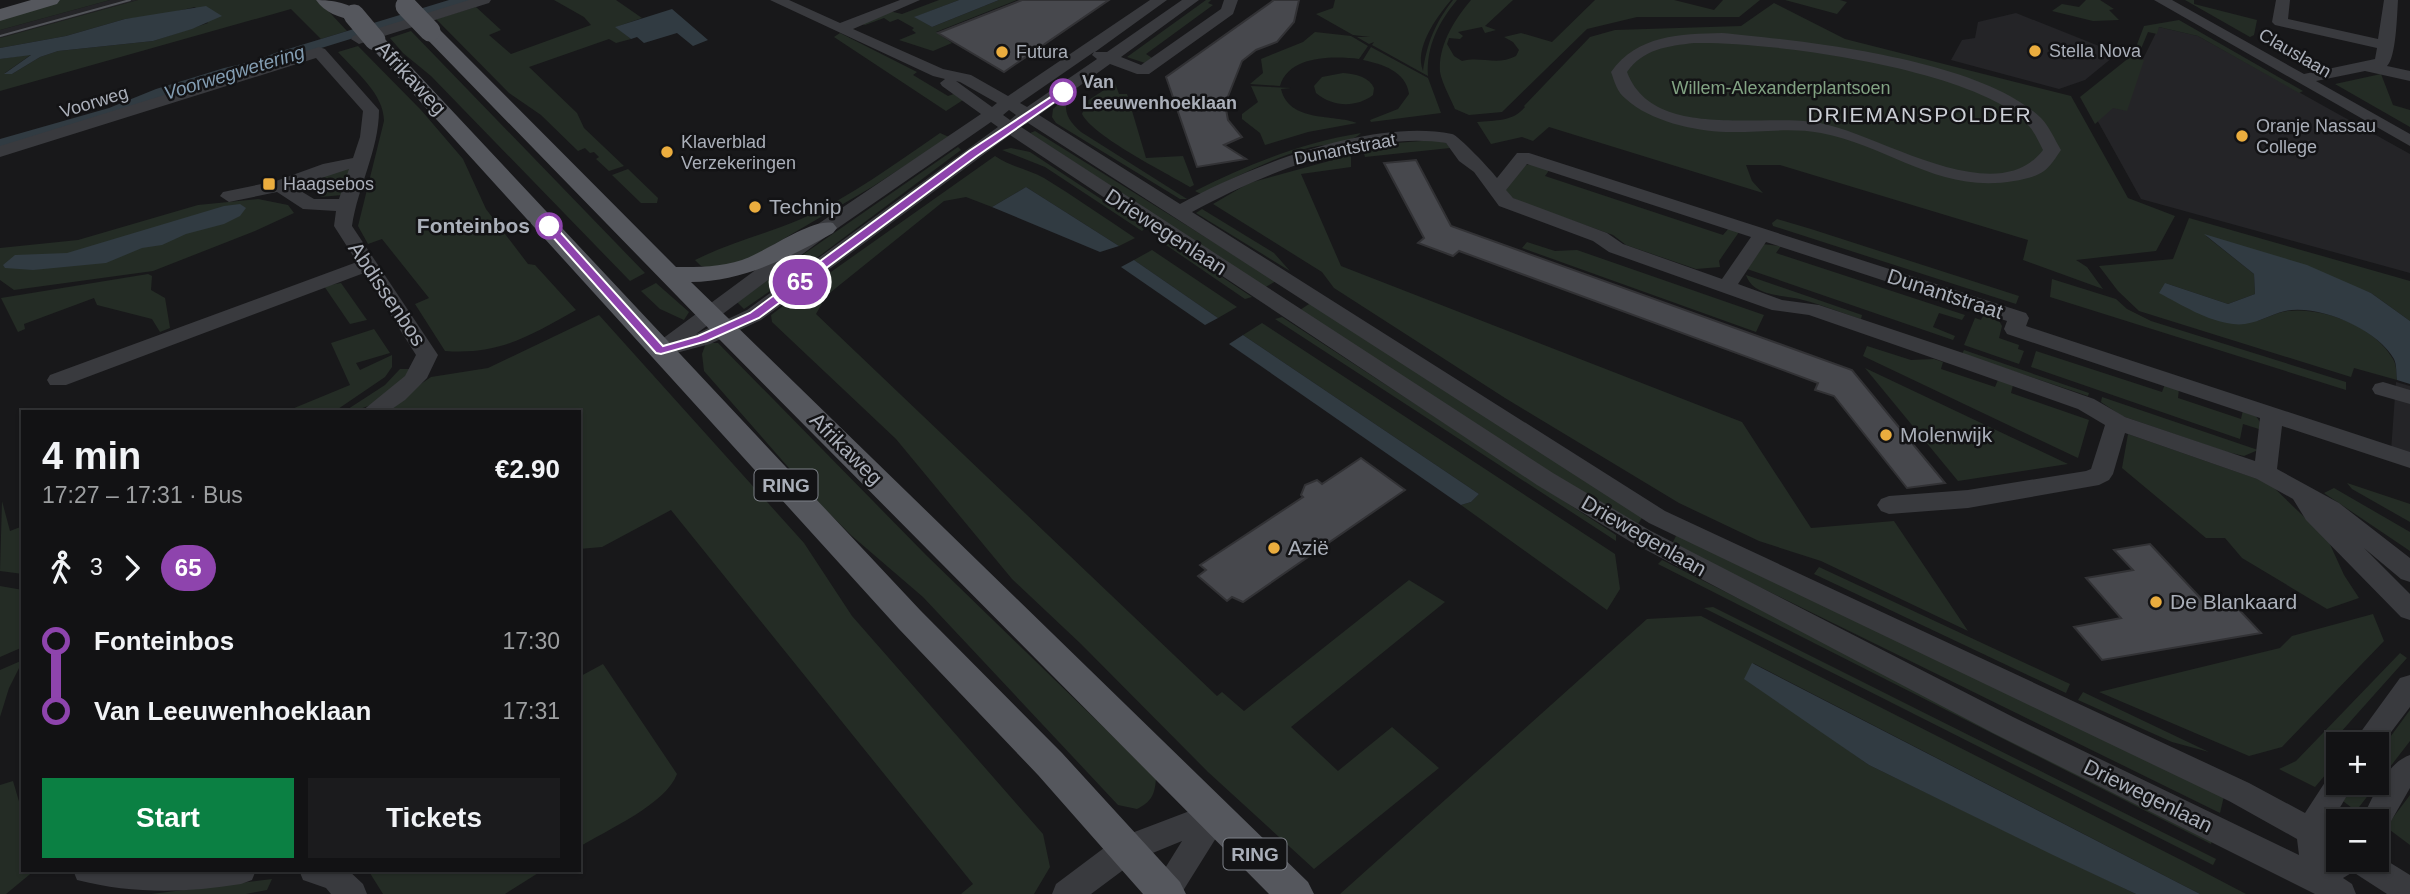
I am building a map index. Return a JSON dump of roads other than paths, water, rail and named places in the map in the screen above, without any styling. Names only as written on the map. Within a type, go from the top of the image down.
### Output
[{"type":"main road","points":[[0,15],[51,0]]},
{"type":"main road","points":[[325,0],[332,7],[347,7]]},
{"type":"main road","name":"Afrikaweg","points":[[403,3],[717,321],[1295,894]]},
{"type":"main road","name":"Afrikaweg","points":[[347,7],[367,40],[661,350],[910,620],[1050,764],[1166,893]]},
{"type":"main road","points":[[671,274],[711,276],[741,270],[825,228]]},
{"type":"street","points":[[367,40],[484,0]]},
{"type":"street","points":[[777,0],[939,73],[950,85],[1010,128]]},
{"type":"street","points":[[841,29],[913,0]]},
{"type":"street","points":[[661,350],[703,339],[717,321],[825,228],[1160,0]]},
{"type":"street","points":[[717,321],[754,315],[1010,128],[1192,0]]},
{"type":"street","points":[[1086,50],[1143,71],[1228,11],[1231,0]]},
{"type":"street","name":"Clauslaan","points":[[2161,0],[2410,141]]},
{"type":"street","points":[[2283,0],[2280,22],[2387,46]]},
{"type":"street","points":[[2303,79],[2383,62],[2391,0]]},
{"type":"street","points":[[1723,38],[1780,42],[1854,52],[1944,77],[1990,94],[2036,121],[2048,136],[2052,150],[2038,167],[2018,175],[1959,177],[1904,160],[1852,135],[1783,123],[1753,125],[1702,125],[1661,112],[1625,88],[1619,72],[1625,61],[1638,50],[1684,40],[1723,38]]},
{"type":"street","name":"Voorweg","points":[[0,152],[319,52]]},
{"type":"street","name":"Abdissenbos","points":[[319,52],[371,110],[372,119],[344,205],[342,226],[428,355],[425,365],[408,386],[374,410]]},
{"type":"street","points":[[2370,66],[2410,76]]},
{"type":"street","name":"Driewegenlaan","points":[[939,73],[965,78],[1010,103],[1657,517],[2239,792],[2326,838]]},
{"type":"street","name":"Driewegenlaan","points":[[1010,128],[1545,479],[1650,542],[2093,770],[2316,878]]},
{"type":"street","name":"Dunantstraat","points":[[1180,211],[1264,168],[1308,153],[1421,135],[1452,139],[1465,157],[1480,168],[1506,202],[1600,237],[1616,248],[1779,306],[1812,309],[1961,360],[2086,404],[2117,422],[2265,473],[2332,509],[2410,572]]},
{"type":"street","name":"Dunantstraat","points":[[1496,190],[1524,157],[2019,318],[2014,328],[2410,460]]},
{"type":"street","points":[[229,196],[280,186],[329,168],[359,162]]},
{"type":"street","points":[[280,186],[310,205],[344,205]]},
{"type":"street","points":[[1726,287],[1762,234]]},
{"type":"street","points":[[58,380],[366,265]]},
{"type":"street","points":[[2382,389],[2410,397]]},
{"type":"street","points":[[2265,473],[2272,415]]},
{"type":"street","points":[[1889,505],[1968,499],[2091,478],[2101,474],[2117,422]]},
{"type":"street","name":"Dunantstraat","points":[[2301,493],[2314,514],[2410,610]]},
{"type":"street","points":[[2376,732],[2410,686]]},
{"type":"street","points":[[2383,809],[2399,780],[2410,767]]},
{"type":"street","points":[[2316,878],[2311,829],[2333,795]]},
{"type":"street","points":[[1066,894],[1127,849],[1216,814]]},
{"type":"street","points":[[1166,893],[1216,814]]},
{"type":"street","points":[[95,872],[113,877],[153,879],[222,872]]},
{"type":"street","points":[[320,872],[336,878],[352,894]]},
{"type":"street","points":[[2316,878],[2326,872]]},
{"type":"street","points":[[2379,872],[2410,892]]},
{"type":"street","points":[[2316,878],[2342,894]]},
{"type":"water","name":"Voorwegwetering","points":[[449,0],[477,0],[0,147],[0,139],[109,108],[156,89]]},
{"type":"water","points":[[959,0],[999,0],[932,27],[914,17]]},
{"type":"water","points":[[206,6],[222,16],[153,41],[58,51],[40,57],[12,74],[4,74],[31,55],[0,59],[0,48],[66,36],[125,19]]},
{"type":"water","points":[[672,9],[708,40],[693,46],[677,33],[644,43],[637,37],[631,39],[615,27]]},
{"type":"water","points":[[1026,187],[1119,246],[1100,252],[992,207]]},
{"type":"water","points":[[240,204],[246,208],[240,216],[224,224],[186,234],[162,245],[142,248],[106,263],[33,270],[5,268],[3,265],[15,255],[67,253],[224,206]]},
{"type":"water","points":[[2204,234],[2307,265],[2371,293],[2410,321],[2410,384],[2397,380],[2394,359],[2375,338],[2330,315],[2314,311],[2285,311],[2253,322],[2233,324],[2204,316],[2159,293],[2165,283],[2228,304],[2255,294],[2254,274]]},
{"type":"water","points":[[1134,260],[1218,318],[1205,325],[1121,267]]},
{"type":"water","points":[[1243,335],[1479,494],[1471,502],[1461,505],[1229,344]]},
{"type":"water","points":[[1752,663],[2200,894],[2136,894],[1869,765],[1744,679]]},
{"type":"tram line","points":[[0,36],[130,0]]},
{"type":"place","name":"Stella Nova","points":[[2035,51]]},
{"type":"place","name":"Futura","points":[[1002,52]]},
{"type":"place","name":"Van Leeuwenhoeklaan","points":[[1063,92]]},
{"type":"place","name":"Oranje Nassau College","points":[[2242,136]]},
{"type":"place","name":"Klaverblad Verzekeringen","points":[[667,152]]},
{"type":"place","name":"Haagsebos","points":[[269,184]]},
{"type":"place","name":"Technip","points":[[755,207]]},
{"type":"place","name":"Fonteinbos","points":[[549,226]]},
{"type":"place","name":"Molenwijk","points":[[1886,435]]},
{"type":"place","name":"Azië","points":[[1274,548]]},
{"type":"place","name":"De Blankaard","points":[[2156,602]]},
{"type":"district","name":"DRIEMANSPOLDER","points":[[1920,115]]},
{"type":"park label","name":"Willem-Alexanderplantsoen","points":[[1781,88]]}]
